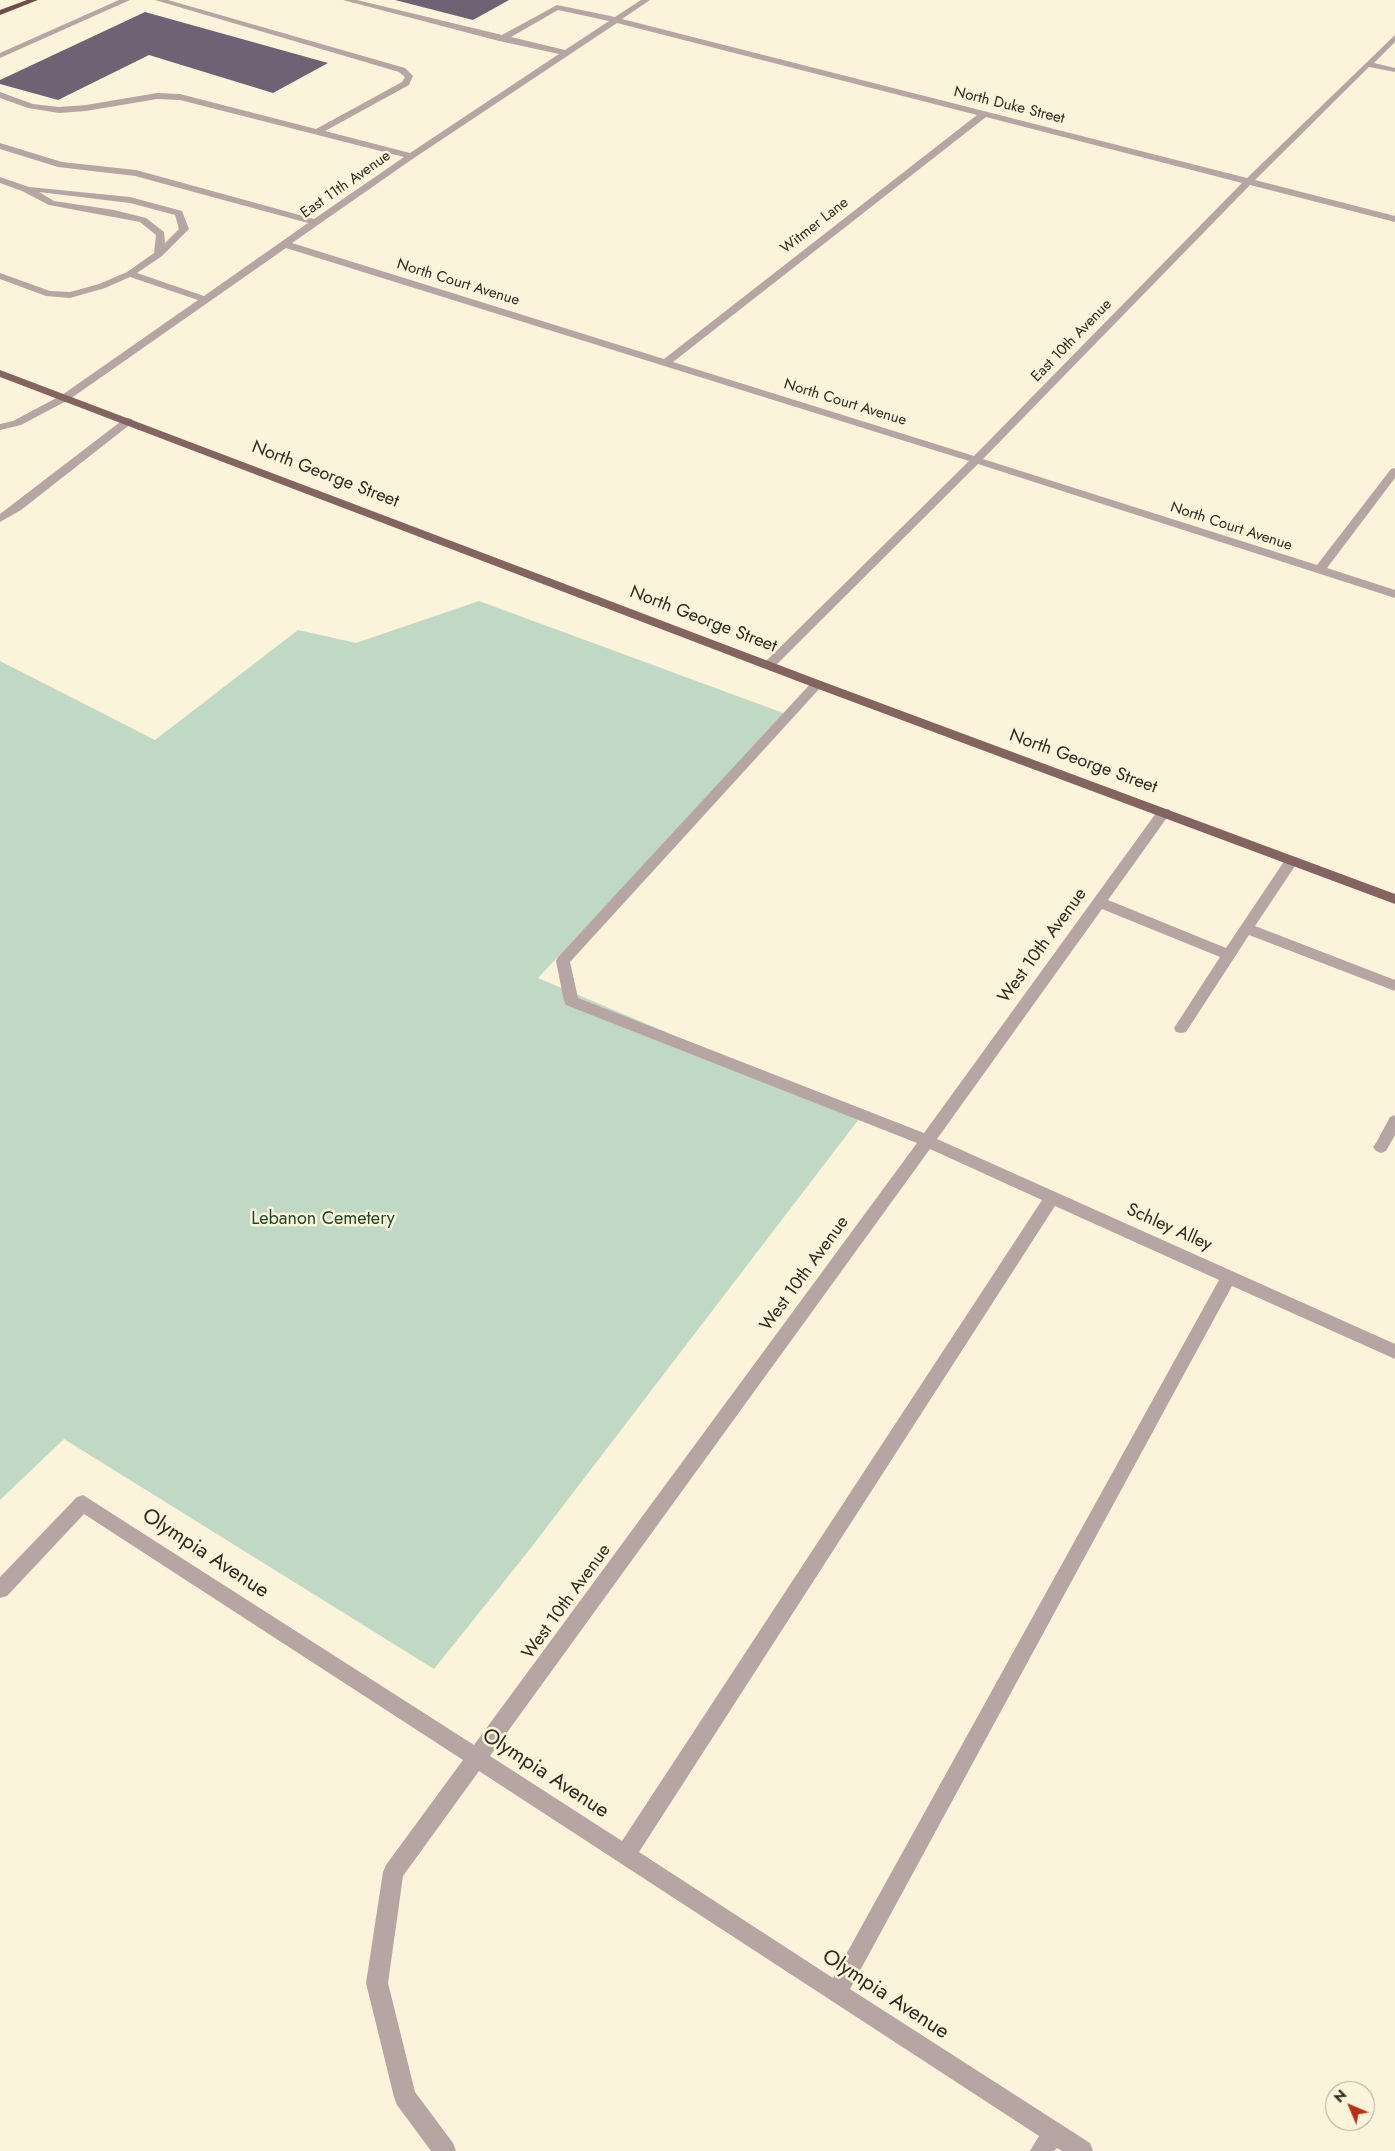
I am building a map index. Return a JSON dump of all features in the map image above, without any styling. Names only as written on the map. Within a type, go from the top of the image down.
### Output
[{"type":"highway","points":[[0,13],[34,0]]},
{"type":"main road","name":"North George Street","points":[[0,373],[817,684],[1395,899]]},
{"type":"street","points":[[0,56],[126,0]]},
{"type":"street","points":[[160,0],[402,70],[409,76],[406,83],[315,133]]},
{"type":"street","points":[[347,0],[565,53]]},
{"type":"street","name":"East 11th Avenue","points":[[0,427],[18,423],[66,397],[411,156],[646,0]]},
{"type":"street","name":"North Duke Street","points":[[502,39],[557,7],[616,20],[1395,218]]},
{"type":"street","name":"East 10th Avenue","points":[[769,665],[976,460],[1249,181],[1395,37]]},
{"type":"street","points":[[1368,64],[1395,70]]},
{"type":"street","points":[[0,95],[31,106],[59,110],[86,108],[157,96],[180,97],[411,156]]},
{"type":"street","name":"Witmer Lane","points":[[666,363],[984,114]]},
{"type":"street","points":[[0,146],[61,165],[136,173],[317,223]]},
{"type":"street","points":[[0,180],[25,189],[52,203],[114,213],[142,220],[160,234],[158,254]]},
{"type":"street","points":[[0,276],[49,294],[70,295],[102,286],[130,274],[158,254],[184,229],[179,214],[130,200],[25,189]]},
{"type":"street","name":"North Court Avenue","points":[[284,244],[976,460],[1318,571],[1395,594]]},
{"type":"street","points":[[130,274],[206,300]]},
{"type":"street","points":[[0,520],[128,421]]},
{"type":"street","points":[[1318,571],[1395,471]]},
{"type":"street","name":"Schley Alley","points":[[817,684],[563,961],[571,1001],[928,1141],[1395,1352]]},
{"type":"street","name":"West 10th Avenue","points":[[445,2151],[405,2097],[377,1983],[393,1872],[928,1141],[1164,812]]},
{"type":"street","points":[[1181,1028],[1292,860]]},
{"type":"street","points":[[1099,902],[1229,954]]},
{"type":"street","points":[[1246,928],[1395,986]]},
{"type":"street","points":[[1381,1147],[1395,1121]]},
{"type":"street","points":[[625,1855],[1052,1197]]},
{"type":"street","points":[[837,1992],[1229,1277]]},
{"type":"street","name":"Olympia Avenue","points":[[0,1590],[83,1503],[1082,2151]]},
{"type":"street","points":[[1041,2151],[1054,2133]]},
{"type":"green space","name":"Lebanon Cemetery","points":[[479,601],[786,714],[538,978],[862,1115],[530,1549],[434,1669],[64,1439],[0,1500],[0,661],[155,740],[298,630],[356,643]]},
{"type":"building","points":[[395,0],[509,0],[473,20]]},
{"type":"building","points":[[145,12],[328,63],[273,93],[149,55],[58,100],[0,84],[0,80]]}]
